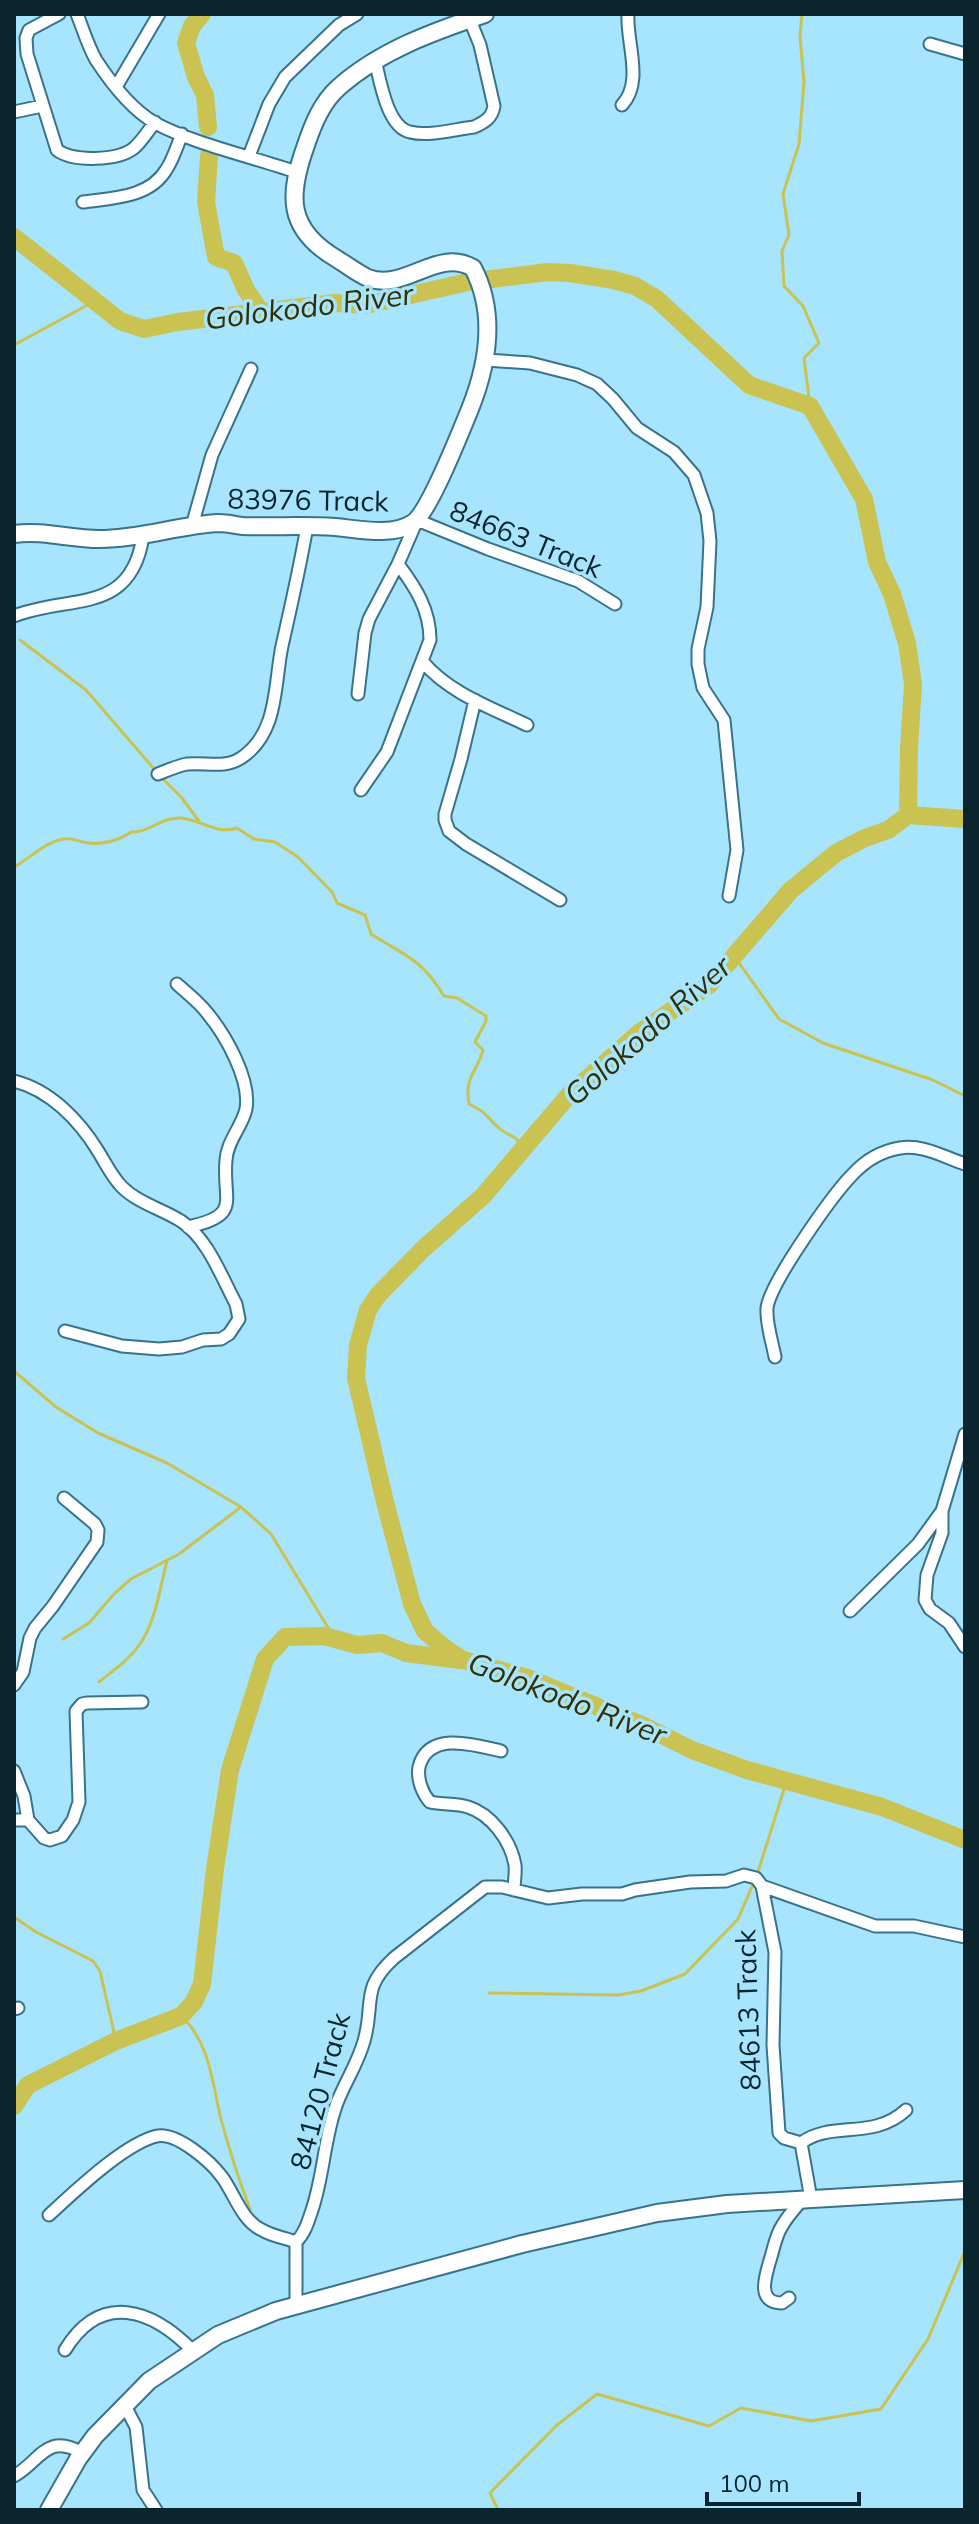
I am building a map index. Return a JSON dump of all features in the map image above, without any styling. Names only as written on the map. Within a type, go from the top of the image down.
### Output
[{"type":"street","points":[[59,14],[34,26],[26,38],[27,54],[55,147],[73,159],[126,153],[140,142],[155,122]]},
{"type":"street","points":[[77,14],[95,58],[116,87],[155,122],[296,172],[314,124],[336,89],[375,60],[403,45],[474,16],[494,106],[491,115],[474,127],[415,133],[403,130],[390,112],[375,60]]},
{"type":"street","points":[[116,87],[159,14]]},
{"type":"street","points":[[249,156],[269,104],[285,77],[337,20],[357,14]]},
{"type":"street","points":[[622,105],[630,95],[633,80],[628,14]]},
{"type":"street","points":[[930,44],[965,54]]},
{"type":"street","points":[[14,112],[42,106]]},
{"type":"street","points":[[83,202],[137,193],[155,184],[166,171],[182,134]]},
{"type":"street","name":"83976 Track","points":[[14,534],[48,533],[99,539],[143,536],[222,523],[374,530],[402,528],[417,520],[458,438],[482,380],[488,335],[487,310],[481,286],[473,268],[453,261],[389,280],[367,277],[331,255],[316,244],[296,218],[296,172]]},
{"type":"street","points":[[486,360],[540,365],[597,384],[637,428],[662,442],[686,463],[694,475],[707,513],[710,541],[698,664],[703,688],[724,720],[737,850],[729,896]]},
{"type":"street","points":[[192,526],[212,455],[251,369]]},
{"type":"street","points":[[358,694],[369,619],[417,520]]},
{"type":"street","name":"84663 Track","points":[[417,520],[578,581],[615,604]]},
{"type":"street","points":[[158,774],[189,764],[225,765],[241,758],[253,747],[266,727],[276,696],[281,650],[307,526]]},
{"type":"street","points":[[14,616],[84,602],[111,593],[134,568],[140,556],[143,536]]},
{"type":"street","points":[[361,790],[387,752],[430,640],[425,606],[398,564]]},
{"type":"street","points":[[423,662],[440,679],[527,725]]},
{"type":"street","points":[[475,700],[445,814],[446,825],[466,844],[560,900]]},
{"type":"street","points":[[177,984],[208,1013],[223,1036],[236,1060],[247,1100],[243,1120],[227,1149],[225,1171],[228,1202],[215,1218],[188,1227]]},
{"type":"street","points":[[14,1081],[43,1093],[71,1115],[97,1149],[114,1179],[129,1194],[188,1227],[207,1250],[236,1304],[239,1319],[229,1334],[221,1339],[159,1349],[122,1346],[65,1331]]},
{"type":"street","points":[[775,1357],[767,1307],[771,1295],[780,1276],[822,1214],[854,1173],[880,1153],[912,1147],[965,1164]]},
{"type":"street","points":[[965,1434],[942,1511],[942,1533],[927,1575],[925,1600],[930,1609],[949,1623],[965,1647]]},
{"type":"street","points":[[14,1685],[23,1672],[35,1628],[97,1542],[95,1524],[64,1498]]},
{"type":"street","points":[[850,1611],[918,1544],[942,1511]]},
{"type":"street","points":[[14,1771],[24,1796],[28,1820],[40,1835],[50,1840],[62,1836],[73,1820],[79,1802],[75,1722],[79,1706],[87,1703],[142,1702]]},
{"type":"street","points":[[501,1751],[457,1743],[437,1745],[421,1763],[419,1778],[425,1797],[430,1802],[473,1808],[499,1831],[514,1860],[514,1890]]},
{"type":"street","points":[[14,1820],[28,1820]]},
{"type":"street","name":"84120 Track","points":[[296,2305],[296,2242],[303,2235],[317,2194],[328,2132],[337,2103],[364,2041],[372,1985],[381,1970],[485,1887],[495,1886],[548,1898],[622,1894],[690,1882],[726,1881],[744,1875],[756,1878],[762,1886],[875,1926],[914,1926],[965,1937]]},
{"type":"street","name":"84613 Track","points":[[762,1886],[775,1952],[773,2045],[779,2133],[791,2142],[801,2143]]},
{"type":"street","points":[[789,2298],[782,2303],[771,2302],[763,2288],[778,2233],[806,2200],[801,2143],[819,2133],[868,2129],[885,2124],[906,2110]]},
{"type":"street","points":[[49,2215],[111,2162],[141,2143],[163,2136],[182,2143],[208,2161],[258,2228],[296,2242]]},
{"type":"street","points":[[49,2510],[82,2453],[124,2404],[149,2381],[193,2351],[218,2335],[254,2319],[522,2244],[692,2207],[965,2190]]},
{"type":"street","points":[[65,2350],[93,2319],[114,2312],[129,2312],[160,2322],[193,2351]]},
{"type":"street","points":[[124,2404],[136,2427],[143,2490],[156,2510]]},
{"type":"street","points":[[14,2476],[22,2472],[39,2453],[52,2447],[69,2445],[82,2453]]},
{"type":"waterway","points":[[202,14],[192,26],[186,43],[205,95],[208,127]]},
{"type":"waterway","points":[[802,14],[800,36],[804,82],[799,144],[783,194],[789,235],[782,251],[784,286],[803,306],[819,343],[804,358],[810,406]]},
{"type":"waterway","points":[[209,156],[206,202],[216,257],[234,263],[246,290],[261,312]]},
{"type":"waterway","name":"Golokodo River","points":[[14,237],[120,321],[144,329],[335,303],[366,305],[468,282],[548,272],[614,280],[635,286],[657,299],[749,385],[810,406],[864,499],[877,562],[892,594],[907,643],[913,684],[908,815],[888,830],[836,853],[791,890],[709,985],[639,1033],[569,1095],[483,1196],[423,1249],[378,1295],[368,1310],[358,1345],[356,1378],[412,1604],[425,1631],[446,1649],[463,1660],[528,1678],[644,1726],[692,1750],[747,1770],[882,1807],[965,1840]]},
{"type":"waterway","points":[[14,345],[95,301]]},
{"type":"waterway","points":[[20,640],[86,690],[155,770]]},
{"type":"waterway","points":[[160,776],[199,821]]},
{"type":"waterway","points":[[908,815],[965,819]]},
{"type":"waterway","points":[[14,867],[56,841],[70,839],[105,843],[174,818],[189,819],[222,830],[237,828],[254,839],[275,842],[298,857],[332,892],[337,903],[365,915],[371,934],[420,965],[444,996],[457,998],[486,1016],[475,1042],[483,1050],[468,1087],[469,1104],[483,1112],[524,1148]]},
{"type":"waterway","points":[[734,956],[779,1019],[823,1043],[933,1080],[965,1096]]},
{"type":"waterway","points":[[14,1371],[56,1407],[98,1433],[167,1463],[241,1507],[271,1534],[335,1639]]},
{"type":"waterway","points":[[63,1639],[89,1623],[131,1579],[179,1554],[241,1507]]},
{"type":"waterway","points":[[99,1682],[140,1644],[154,1614],[167,1561]]},
{"type":"waterway","points":[[14,2106],[28,2085],[116,2041],[181,2016],[194,2002],[202,1984],[230,1770],[265,1659],[285,1637],[324,1636],[357,1645],[382,1643],[406,1653],[460,1660]]},
{"type":"waterway","points":[[757,1875],[787,1780]]},
{"type":"waterway","points":[[489,1993],[618,1995],[641,1991],[685,1974],[738,1919],[754,1882]]},
{"type":"waterway","points":[[14,1917],[93,1961],[100,1971],[116,2041]]},
{"type":"waterway","points":[[181,2016],[191,2026],[204,2051],[227,2142],[250,2209]]},
{"type":"waterway","points":[[498,2510],[490,2493],[557,2425],[597,2394],[709,2426],[741,2408],[811,2421],[881,2409],[928,2339],[965,2251]]}]
